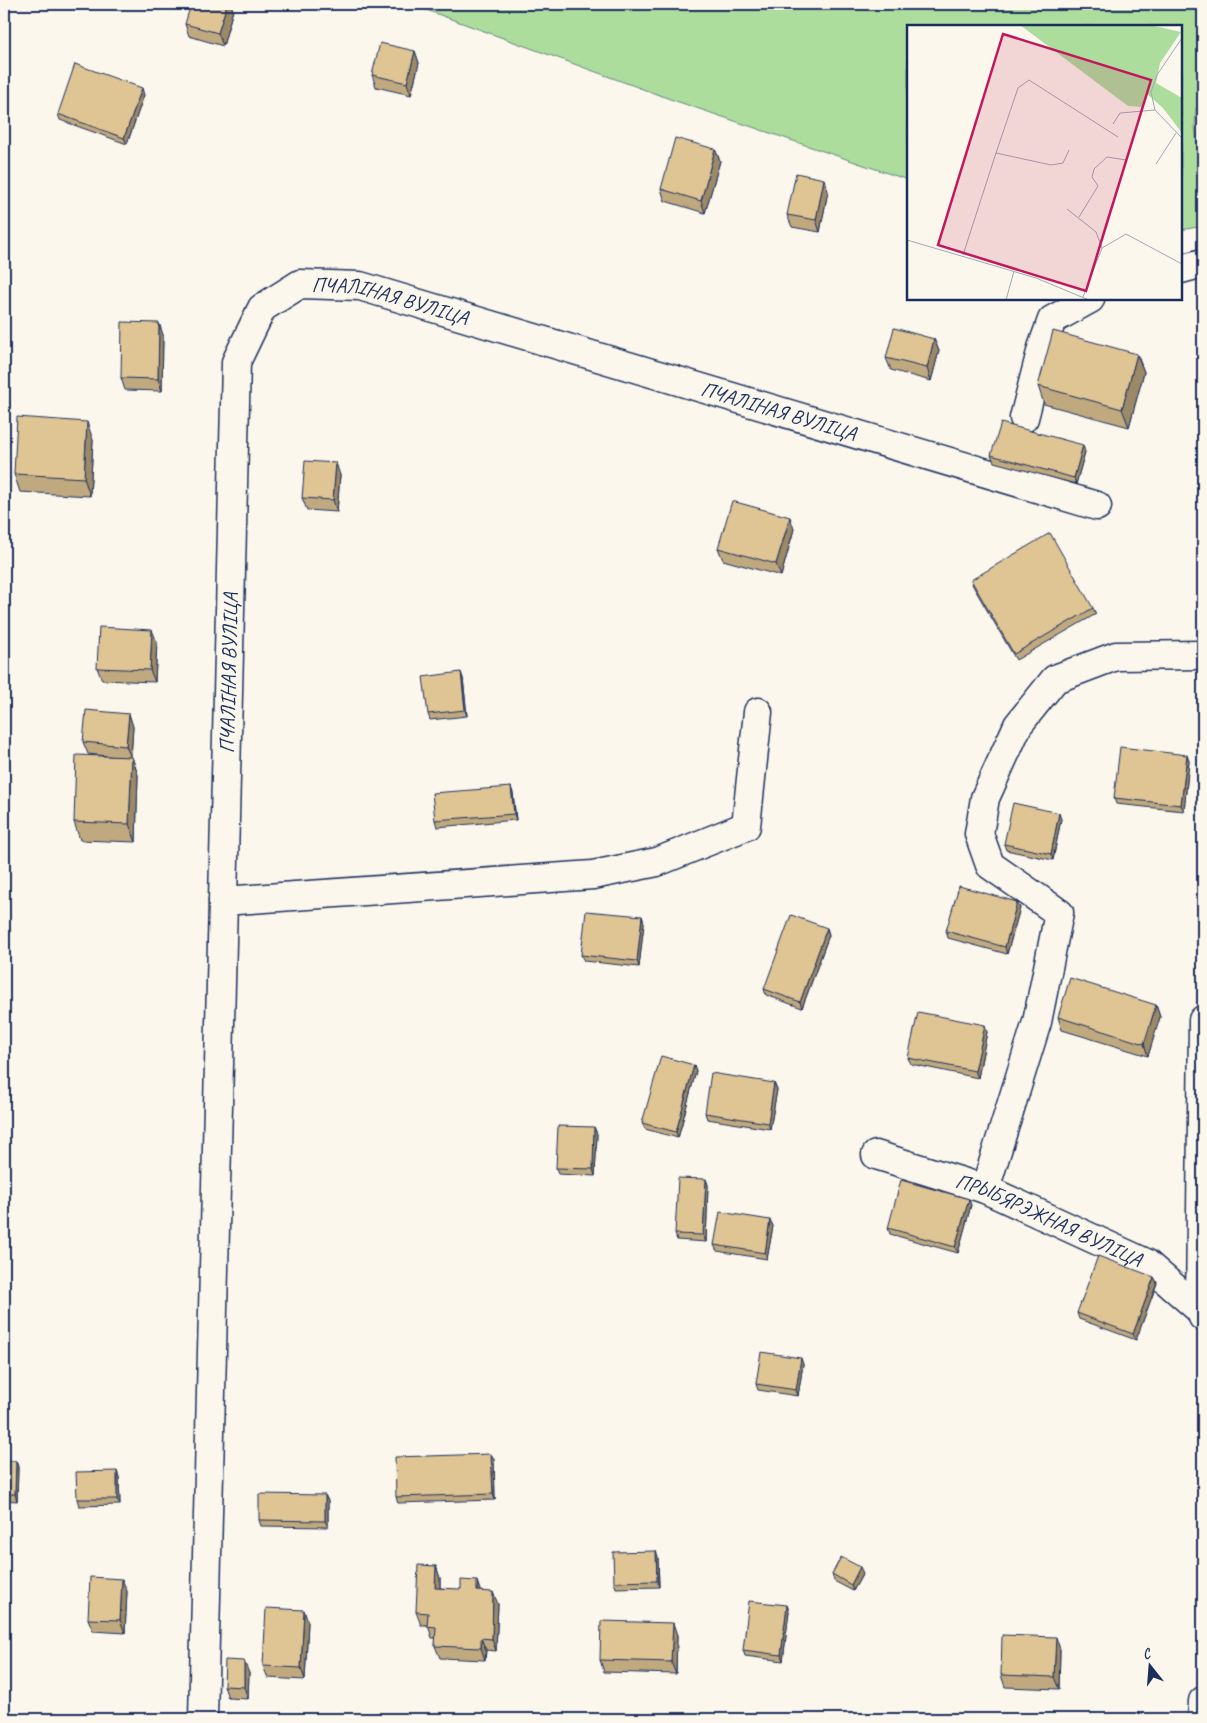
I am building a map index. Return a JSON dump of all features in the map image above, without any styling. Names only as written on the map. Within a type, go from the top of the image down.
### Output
[{"type":"street","points":[[1182,269],[1203,263]]},
{"type":"street","name":"ПЧАЛІНАЯ ВУЛІЦА","points":[[203,1719],[236,362],[262,308],[300,284],[360,286],[1097,506]]},
{"type":"street","points":[[1024,418],[1042,348],[1052,320],[1088,300]]},
{"type":"street","points":[[985,1189],[1037,1022],[1059,913],[990,865],[979,834],[985,798],[1018,725],[1054,679],[1116,656],[1203,655]]},
{"type":"street","points":[[223,900],[593,875],[657,862],[746,826],[758,712]]},
{"type":"street","points":[[1202,1314],[1203,1020]]},
{"type":"street","name":"ПРЫБЯРЭЖНАЯ ВУЛІЦА","points":[[876,1155],[985,1189],[1146,1264],[1202,1314]]},
{"type":"street","points":[[1202,1719],[1203,1701]]},
{"type":"green space","points":[[410,4],[1203,4],[1203,111],[1196,108],[1195,127],[1203,192],[1203,226],[1182,230],[1182,25],[907,25],[907,180],[670,99]]},
{"type":"building","points":[[191,4],[227,4],[218,33],[185,24]]},
{"type":"building","points":[[380,43],[415,51],[407,83],[372,75]]},
{"type":"building","points":[[75,64],[142,88],[124,138],[58,114]]},
{"type":"building","points":[[675,138],[715,149],[701,201],[661,189]]},
{"type":"building","points":[[796,173],[824,179],[816,220],[787,215]]},
{"type":"building","points":[[122,322],[159,323],[158,379],[121,378]]},
{"type":"building","points":[[894,328],[934,339],[927,368],[886,358]]},
{"type":"building","points":[[1053,331],[1137,354],[1122,409],[1038,386]]},
{"type":"building","points":[[17,417],[87,422],[84,478],[14,474]]},
{"type":"building","points":[[1001,423],[1083,445],[1074,478],[991,455]]},
{"type":"building","points":[[305,461],[336,463],[333,500],[302,498]]},
{"type":"building","points":[[732,501],[790,517],[776,564],[718,548]]},
{"type":"building","points":[[1050,533],[1093,608],[1014,654],[971,580]]},
{"type":"building","points":[[99,627],[152,630],[150,670],[97,668]]},
{"type":"building","points":[[461,672],[465,710],[428,714],[423,677]]},
{"type":"building","points":[[86,710],[129,714],[126,746],[83,742]]},
{"type":"building","points":[[1120,747],[1187,755],[1181,805],[1114,798]]},
{"type":"building","points":[[76,755],[132,757],[129,824],[74,822]]},
{"type":"building","points":[[511,787],[514,814],[435,820],[432,793]]},
{"type":"building","points":[[1013,803],[1059,813],[1051,854],[1004,844]]},
{"type":"building","points":[[959,886],[1017,902],[1005,947],[946,931]]},
{"type":"building","points":[[586,911],[642,916],[637,961],[581,955]]},
{"type":"building","points":[[791,915],[827,928],[800,1002],[764,989]]},
{"type":"building","points":[[1070,978],[1156,1005],[1144,1044],[1058,1017]]},
{"type":"building","points":[[918,1012],[985,1025],[975,1071],[908,1058]]},
{"type":"building","points":[[661,1056],[694,1065],[676,1132],[642,1123]]},
{"type":"building","points":[[711,1073],[774,1083],[768,1123],[705,1113]]},
{"type":"building","points":[[558,1126],[594,1127],[593,1169],[556,1168]]},
{"type":"building","points":[[678,1178],[706,1179],[703,1235],[675,1234]]},
{"type":"building","points":[[901,1180],[969,1199],[955,1247],[888,1228]]},
{"type":"building","points":[[720,1212],[770,1220],[765,1253],[714,1245]]},
{"type":"building","points":[[1098,1256],[1154,1277],[1133,1334],[1077,1313]]},
{"type":"building","points":[[761,1352],[801,1358],[796,1390],[756,1384]]},
{"type":"building","points":[[491,1454],[493,1494],[396,1497],[395,1457]]},
{"type":"building","points":[[4,1461],[16,1461],[15,1494],[4,1494]]},
{"type":"building","points":[[117,1471],[117,1499],[77,1499],[76,1472]]},
{"type":"building","points":[[259,1494],[325,1495],[325,1521],[259,1520]]},
{"type":"building","points":[[656,1551],[657,1581],[614,1582],[613,1552]]},
{"type":"building","points":[[841,1557],[860,1567],[851,1585],[832,1574]]},
{"type":"building","points":[[418,1565],[436,1566],[435,1588],[461,1589],[461,1580],[477,1581],[477,1591],[493,1592],[492,1639],[481,1638],[481,1648],[435,1646],[436,1627],[427,1626],[428,1613],[416,1612]]},
{"type":"building","points":[[90,1577],[122,1579],[120,1620],[88,1619]]},
{"type":"building","points":[[749,1601],[787,1605],[781,1655],[743,1650]]},
{"type":"building","points":[[266,1608],[304,1610],[301,1668],[263,1666]]},
{"type":"building","points":[[601,1621],[673,1623],[671,1662],[600,1660]]},
{"type":"building","points":[[1002,1635],[1056,1637],[1054,1677],[1001,1675]]},
{"type":"building","points":[[225,1660],[244,1661],[244,1687],[224,1686]]}]
